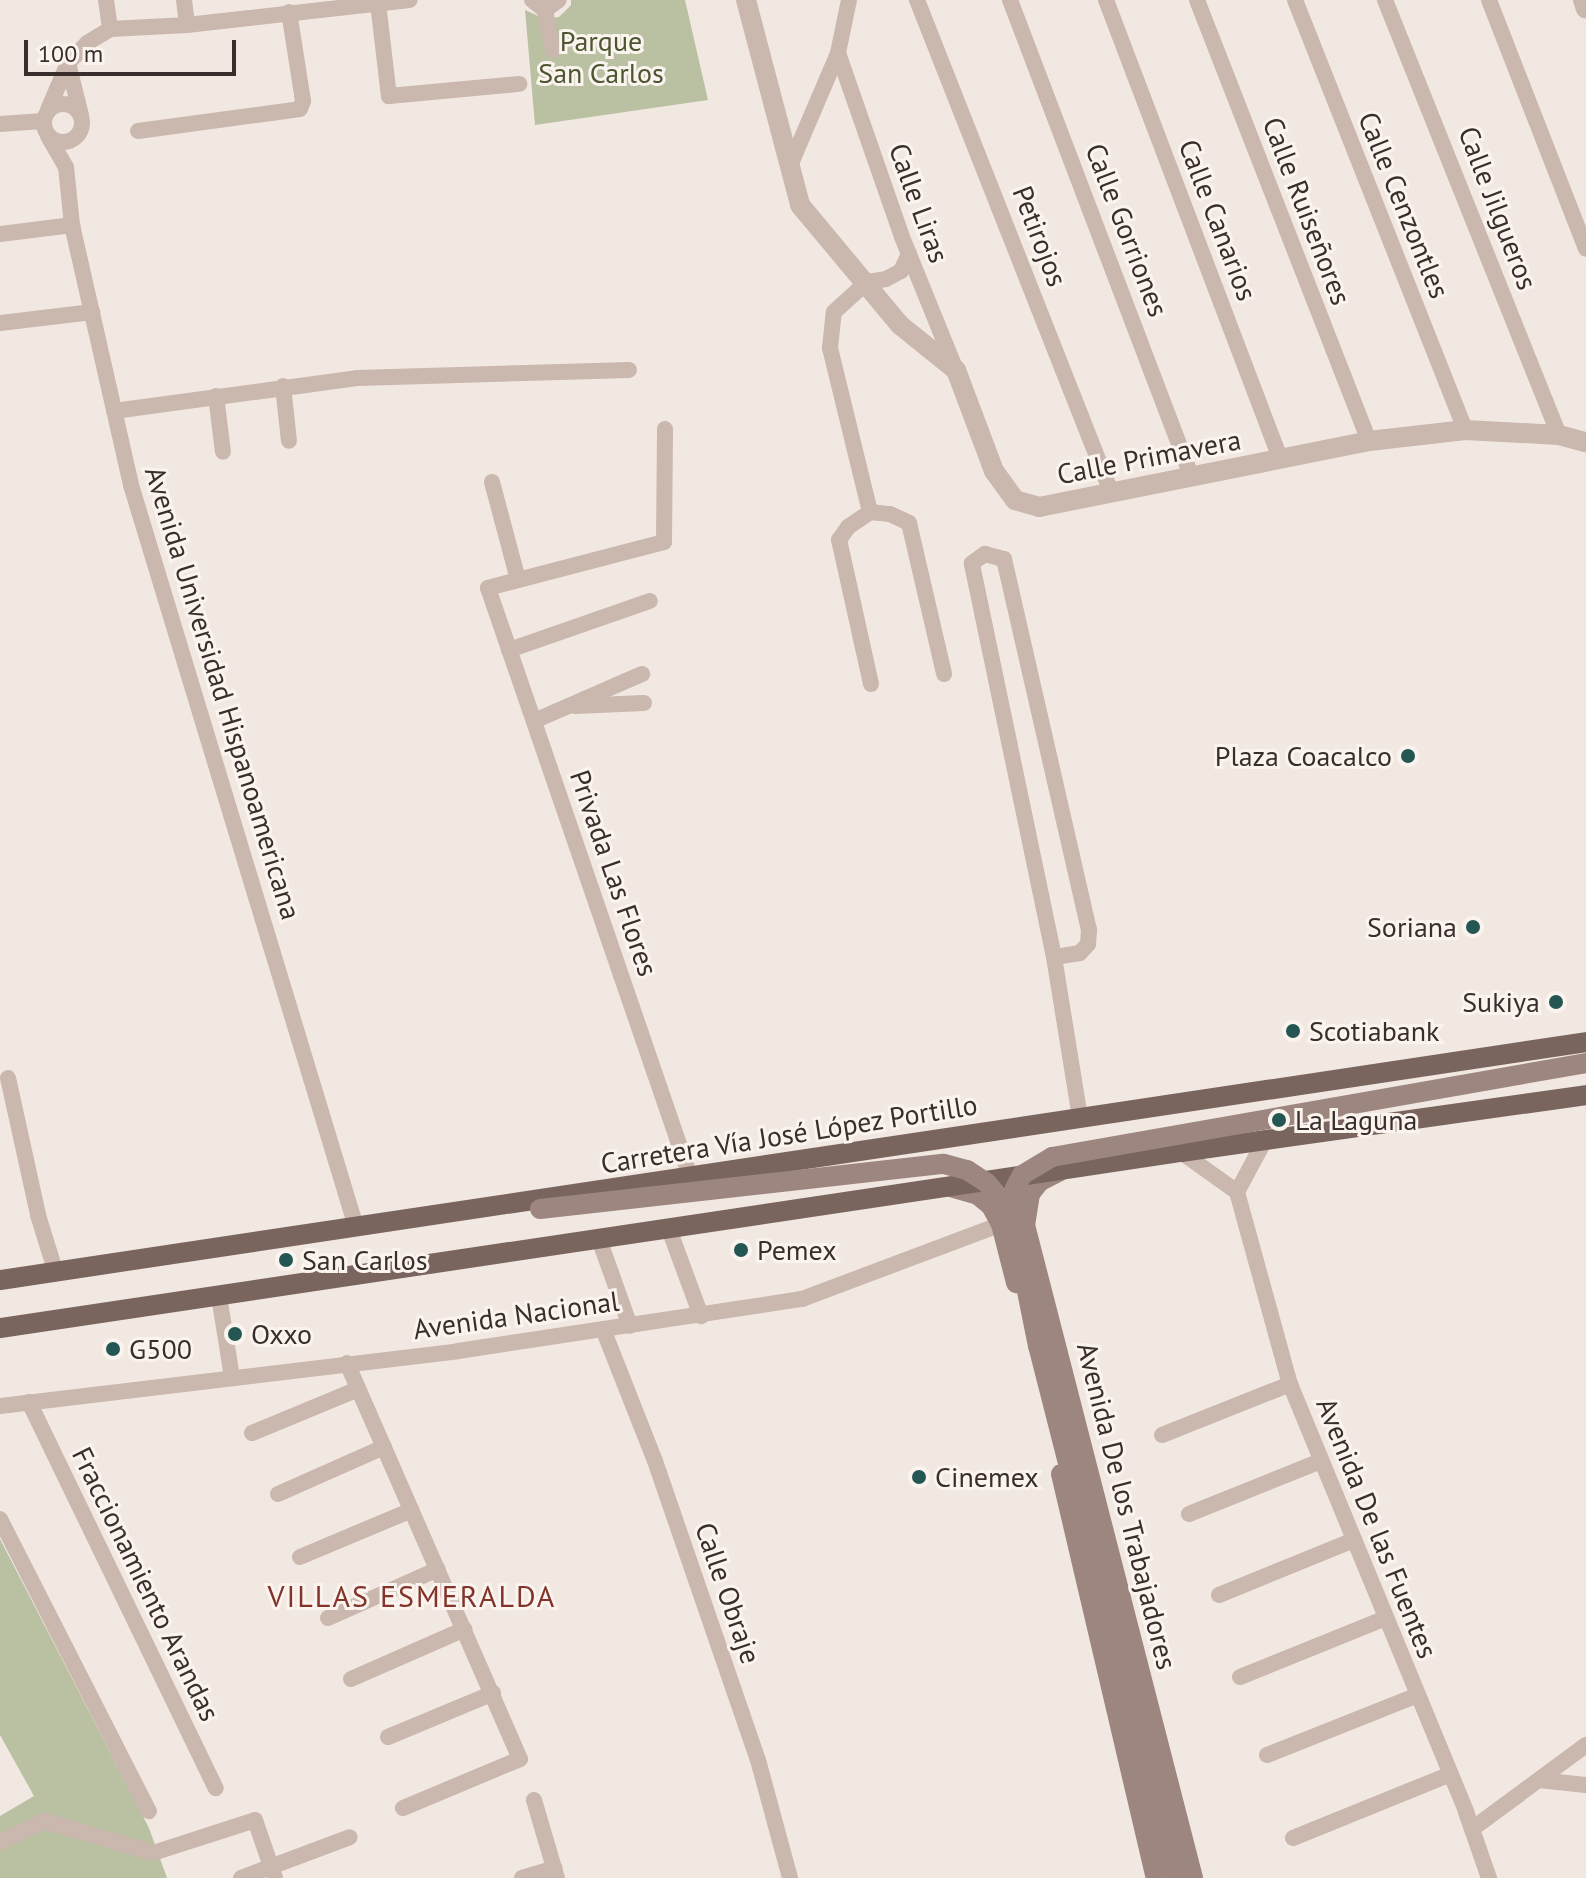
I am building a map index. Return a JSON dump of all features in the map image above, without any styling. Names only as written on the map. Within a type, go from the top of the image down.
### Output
[{"type":"main road","name":"Carretera Vía José López Portillo","points":[[0,1280],[1176,1101],[1325,1084],[1478,1056],[1586,1042]]},
{"type":"main road","points":[[1176,1878],[1038,1346],[1012,1217],[1015,1188],[1032,1166],[1052,1157],[1586,1063]]},
{"type":"main road","points":[[0,1328],[1070,1168],[1586,1095]]},
{"type":"main road","points":[[411,1219],[540,1209],[921,1164],[944,1164],[967,1170],[987,1183],[1002,1201],[1012,1226],[1124,1644],[1159,1744]]},
{"type":"main road","points":[[1026,1216],[1030,1194],[1040,1181],[1070,1168]]},
{"type":"main road","name":"Avenida De los Trabajadores","points":[[946,1187],[978,1195],[991,1206],[1001,1224],[1156,1878]]},
{"type":"main road","name":"Avenida De los Trabajadores","points":[[1026,1216],[1193,1878]]},
{"type":"street","points":[[106,0],[110,29]]},
{"type":"street","points":[[184,0],[187,25]]},
{"type":"street","points":[[46,122],[68,63],[87,43],[110,29],[187,25],[279,8],[410,0]]},
{"type":"street","points":[[788,170],[838,53],[849,0]]},
{"type":"street","name":"Petirojos","points":[[917,0],[1111,492]]},
{"type":"street","name":"Calle Gorriones","points":[[1012,0],[1192,478]]},
{"type":"street","name":"Calle Canarios","points":[[1106,0],[1281,460]]},
{"type":"street","name":"Calle Ruiseñores","points":[[1197,0],[1369,441]]},
{"type":"street","name":"Calle Cenzontles","points":[[1295,0],[1465,430]]},
{"type":"street","name":"Calle Jilgueros","points":[[1385,0],[1559,435]]},
{"type":"street","points":[[1489,0],[1586,249]]},
{"type":"street","points":[[1583,0],[1586,9]]},
{"type":"street","points":[[378,3],[389,96],[519,84]]},
{"type":"street","points":[[546,3],[553,50]]},
{"type":"street","points":[[750,5],[788,170],[800,205],[900,325],[956,370]]},
{"type":"street","points":[[138,131],[300,109],[303,101],[279,8]]},
{"type":"street","name":"Calle Liras","points":[[838,53],[909,254],[956,370]]},
{"type":"street","points":[[46,122],[60,143],[74,139],[82,128],[68,63]]},
{"type":"street","points":[[825,82],[853,99]]},
{"type":"street","points":[[46,122],[60,103],[72,105],[81,115]]},
{"type":"street","points":[[0,124],[46,122]]},
{"type":"street","name":"Avenida Universidad Hispanoamericana","points":[[46,122],[66,167],[72,225],[131,485],[356,1227]]},
{"type":"street","name":"Avenida Universidad Hispanoamericana","points":[[66,167],[74,139]]},
{"type":"street","points":[[0,234],[72,225]]},
{"type":"street","points":[[870,512],[830,348],[834,312],[867,282],[886,279],[901,271],[909,254]]},
{"type":"street","points":[[0,323],[92,312]]},
{"type":"street","points":[[114,411],[357,378],[629,370]]},
{"type":"street","name":"Calle Primavera","points":[[956,370],[994,471],[1015,500],[1039,507],[1369,441],[1465,430],[1559,435],[1586,442]]},
{"type":"street","points":[[283,386],[289,441]]},
{"type":"street","points":[[216,396],[223,452]]},
{"type":"street","points":[[492,482],[518,580],[664,542],[665,429]]},
{"type":"street","points":[[871,684],[839,540],[848,527],[870,512],[890,514],[909,523],[944,674]]},
{"type":"street","points":[[1054,957],[1080,953],[1088,944],[1089,930],[1004,559],[985,554],[972,563],[1054,957],[1080,1117]]},
{"type":"street","name":"Privada Las Flores","points":[[518,580],[488,588],[690,1176]]},
{"type":"street","points":[[509,650],[650,601]]},
{"type":"street","points":[[575,706],[585,697],[642,674]]},
{"type":"street","points":[[534,721],[575,706],[644,703]]},
{"type":"street","points":[[8,1078],[38,1215],[56,1273]]},
{"type":"street","points":[[1181,1152],[1237,1192],[1265,1140]]},
{"type":"street","name":"Avenida De las Fuentes","points":[[1237,1192],[1290,1384],[1451,1774],[1489,1878]]},
{"type":"street","name":"Avenida Nacional","points":[[0,1406],[630,1326],[802,1299],[1026,1216]]},
{"type":"street","points":[[669,1229],[701,1316]]},
{"type":"street","points":[[599,1239],[630,1326]]},
{"type":"street","points":[[219,1296],[232,1377]]},
{"type":"street","name":"Calle Obraje","points":[[603,1329],[655,1461],[758,1760],[790,1878]]},
{"type":"street","points":[[347,1363],[520,1759],[403,1808]]},
{"type":"street","points":[[1162,1435],[1290,1384]]},
{"type":"street","points":[[252,1433],[358,1389]]},
{"type":"street","name":"Fraccionamiento Arandas","points":[[29,1402],[216,1788]]},
{"type":"street","points":[[278,1494],[384,1447]]},
{"type":"street","points":[[1189,1514],[1321,1461]]},
{"type":"street","points":[[300,1557],[412,1510]]},
{"type":"street","points":[[0,1519],[149,1811]]},
{"type":"street","points":[[1219,1595],[1354,1540]]},
{"type":"street","points":[[328,1618],[438,1569]]},
{"type":"street","points":[[1240,1677],[1386,1618]]},
{"type":"street","points":[[351,1679],[465,1629]]},
{"type":"street","points":[[388,1737],[493,1693]]},
{"type":"street","points":[[1267,1755],[1418,1695]]},
{"type":"street","points":[[1472,1829],[1586,1745]]},
{"type":"street","points":[[1293,1838],[1451,1774]]},
{"type":"street","points":[[1539,1780],[1586,1785]]},
{"type":"street","points":[[522,1878],[555,1873],[534,1800]]},
{"type":"street","points":[[0,1842],[45,1821],[153,1853],[255,1820],[273,1872]]},
{"type":"street","points":[[241,1878],[273,1872],[350,1837]]},
{"type":"green space","name":"Parque San Carlos","points":[[571,0],[685,0],[708,100],[535,125],[525,10],[545,19],[559,17],[571,5]]},
{"type":"green space","points":[[0,1539],[149,1828],[167,1878],[0,1878],[0,1816],[34,1796],[0,1735]]},
{"type":"place","name":"Plaza Coacalco","points":[[1408,756]]},
{"type":"place","name":"Soriana","points":[[1473,927]]},
{"type":"place","name":"Sukiya","points":[[1556,1002]]},
{"type":"place","name":"Scotiabank","points":[[1293,1031]]},
{"type":"place","name":"La Laguna","points":[[1279,1120]]},
{"type":"place","name":"Pemex","points":[[741,1250]]},
{"type":"place","name":"San Carlos","points":[[286,1260]]},
{"type":"place","name":"Oxxo","points":[[235,1334]]},
{"type":"place","name":"G500","points":[[113,1349]]},
{"type":"place","name":"Cinemex","points":[[919,1477]]},
{"type":"district","name":"VILLAS ESMERALDA","points":[[412,1596]]}]
